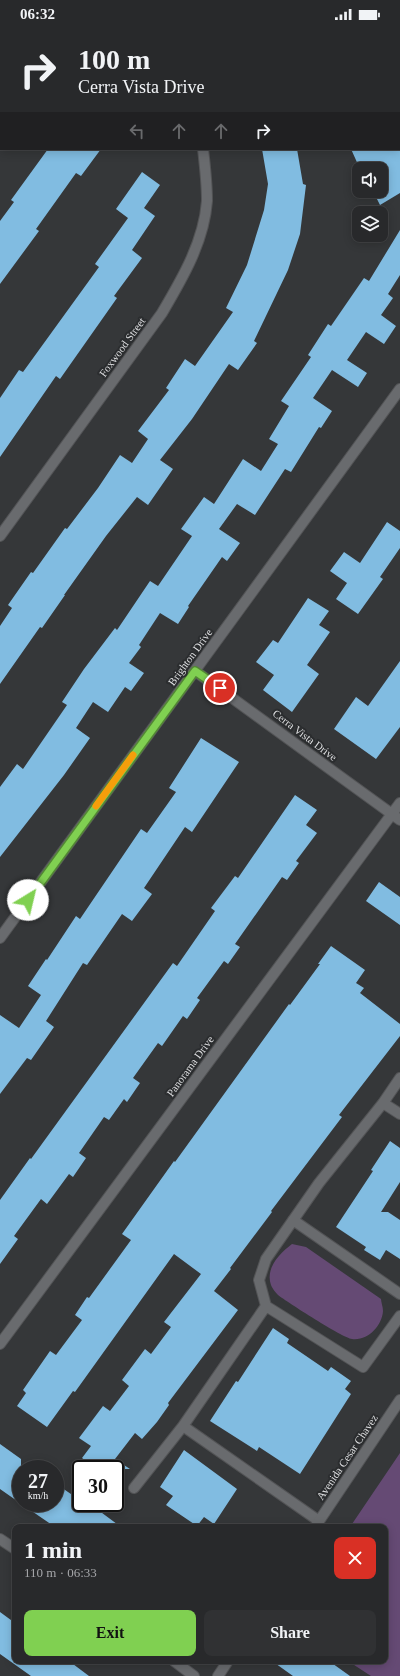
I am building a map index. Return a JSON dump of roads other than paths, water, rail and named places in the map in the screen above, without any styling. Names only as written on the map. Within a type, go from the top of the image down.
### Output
[{"type":"street","name":"Foxwood Street","points":[[0,536],[162,313],[182,279],[197,246],[204,221],[207,184],[203,150]]},
{"type":"street","name":"Brighton Drive","points":[[0,938],[400,389]]},
{"type":"street","name":"Cerra Vista Drive","points":[[195,671],[400,820]]},
{"type":"street","name":"Panorama Drive","points":[[0,1344],[400,803]]},
{"type":"street","points":[[400,1078],[383,1103],[319,1183],[293,1220],[266,1259],[259,1280],[266,1306],[363,1368],[400,1316]]},
{"type":"street","points":[[383,1103],[400,1114]]},
{"type":"street","points":[[293,1220],[400,1294]]},
{"type":"street","points":[[134,1488],[183,1426],[266,1306]]},
{"type":"street","name":"Avenida Cesar Chavez","points":[[317,1524],[400,1400]]},
{"type":"street","points":[[183,1426],[317,1524]]},
{"type":"street","points":[[0,1539],[12,1547]]},
{"type":"street","points":[[178,1664],[194,1676]]},
{"type":"street","points":[[218,1676],[226,1664]]}]
